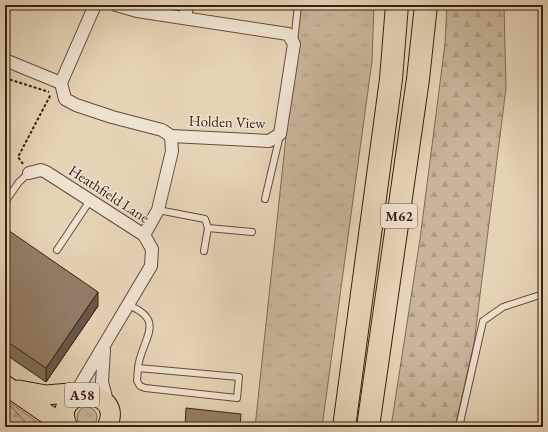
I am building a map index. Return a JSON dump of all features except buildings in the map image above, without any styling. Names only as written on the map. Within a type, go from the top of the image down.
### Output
[{"type":"highway","name":"M62","points":[[344,427],[391,79],[396,5]]},
{"type":"highway","name":"M62","points":[[368,427],[418,78],[426,5]]},
{"type":"main road","name":"A58","points":[[7,387],[46,395],[70,393],[77,397],[92,395],[99,398],[110,418]]},
{"type":"main road","name":"A58","points":[[7,387],[67,427]]},
{"type":"main road","name":"A58","points":[[67,427],[65,415],[67,408],[77,397]]},
{"type":"street","points":[[95,5],[61,83],[62,92],[65,99],[76,105],[112,117],[162,130],[171,136],[172,151],[158,210],[144,235]]},
{"type":"street","points":[[116,5],[137,11],[185,18],[291,39],[280,134]]},
{"type":"street","points":[[185,18],[187,5]]},
{"type":"street","points":[[5,60],[61,83]]},
{"type":"street","name":"Holden View","points":[[171,136],[269,141],[280,134]]},
{"type":"street","name":"Heathfield Lane","points":[[29,173],[41,170],[46,172],[91,199],[144,235],[152,249],[151,266],[104,347],[78,388],[77,397]]},
{"type":"street","name":"Heathfield Lane","points":[[104,347],[102,382],[110,418]]},
{"type":"lane","points":[[291,39],[298,5]]},
{"type":"lane","points":[[265,199],[280,134]]},
{"type":"lane","points":[[5,202],[19,182],[29,173]]},
{"type":"lane","points":[[57,250],[91,199]]},
{"type":"lane","points":[[158,210],[205,219],[208,228],[204,250]]},
{"type":"lane","points":[[208,228],[252,232]]},
{"type":"lane","points":[[459,427],[483,321],[503,307],[543,294]]},
{"type":"lane","points":[[128,305],[139,309],[149,321],[151,326],[151,331],[139,355],[138,368],[137,381],[140,386],[145,388],[237,398],[239,378],[138,368]]},
{"type":"path","points":[[5,78],[52,93],[18,157],[29,173]]},
{"type":"green space","points":[[300,5],[374,5],[372,61],[322,427],[255,427]]},
{"type":"green space","points":[[447,5],[504,5],[506,88],[474,343],[455,427],[391,427],[420,239],[445,44]]},
{"type":"green space","points":[[5,399],[36,421],[31,427],[5,427]]},
{"type":"green space","points":[[5,403],[12,407],[25,422],[24,427],[5,427]]},
{"type":"green space","points":[[87,407],[94,410],[97,417],[94,424],[87,427],[80,424],[77,417],[80,410]]}]
